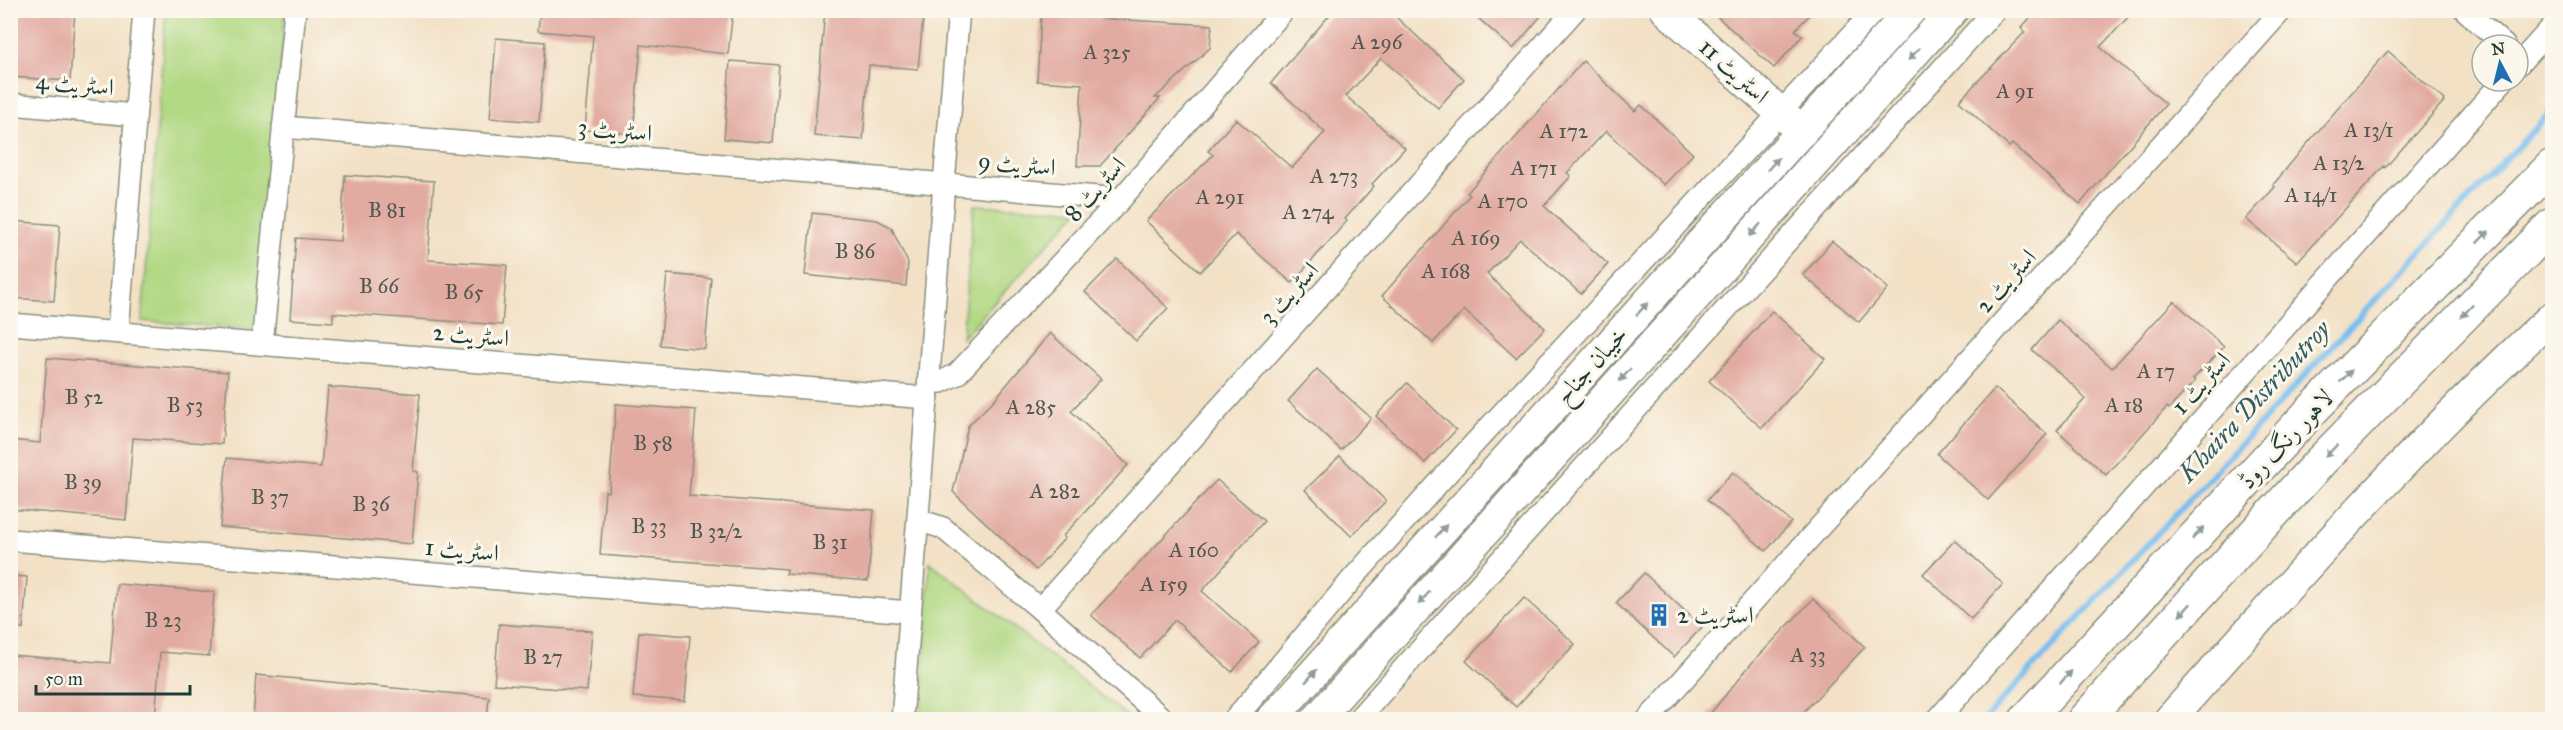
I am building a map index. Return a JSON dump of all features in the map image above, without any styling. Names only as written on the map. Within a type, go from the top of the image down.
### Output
[{"type":"highway","name":"لاہور رنگ روڈ","points":[[2026,720],[2312,410],[2553,166]]},
{"type":"highway","name":"لاہور رنگ روڈ","points":[[2084,720],[2321,461],[2553,225]]},
{"type":"main road","name":"اسٹریٹ 11","points":[[1666,10],[1791,122]]},
{"type":"main road","name":"خیبان جناح","points":[[1272,720],[1791,122],[1911,10]]},
{"type":"main road","name":"خیبان جناح","points":[[1316,720],[1953,10]]},
{"type":"main road","points":[[2169,720],[2312,560],[2484,380],[2553,317]]},
{"type":"street","points":[[118,333],[144,10]]},
{"type":"street","points":[[262,344],[295,10]]},
{"type":"street","points":[[902,720],[944,183],[960,10]]},
{"type":"street","name":"اسٹریٹ 8","points":[[929,390],[957,374],[1121,199],[1284,10]]},
{"type":"street","name":"اسٹریٹ 3","points":[[1040,609],[1575,10]]},
{"type":"street","points":[[1234,720],[1353,578],[1470,448],[1791,122],[1875,10]]},
{"type":"street","points":[[1357,720],[1995,10]]},
{"type":"street","name":"اسٹریٹ 2","points":[[1647,720],[2282,10]]},
{"type":"street","points":[[2465,10],[2491,33]]},
{"type":"street","points":[[2530,50],[2553,27]]},
{"type":"street","name":"اسٹریٹ 1","points":[[1937,720],[2493,93]]},
{"type":"street","name":"اسٹریٹ 4","points":[[10,104],[135,115]]},
{"type":"street","name":"اسٹریٹ 3","points":[[283,127],[944,183]]},
{"type":"street","name":"اسٹریٹ 9","points":[[944,183],[1121,199]]},
{"type":"street","name":"اسٹریٹ 2","points":[[10,324],[262,344],[929,390]]},
{"type":"street","points":[[918,523],[943,528],[1040,609],[1164,720]]},
{"type":"street","name":"اسٹریٹ 1","points":[[10,540],[910,612]]},
{"type":"green space","points":[[166,11],[285,11],[260,330],[142,321]]},
{"type":"green space","points":[[974,205],[1079,210],[962,338]]},
{"type":"green space","points":[[930,562],[1131,719],[920,719]]},
{"type":"building","points":[[10,10],[75,10],[70,81],[10,77]]},
{"type":"building","points":[[540,10],[733,10],[728,54],[641,45],[633,134],[585,130],[593,36],[538,31]]},
{"type":"building","points":[[825,10],[924,10],[918,69],[869,65],[863,140],[814,136]]},
{"type":"building","points":[[1334,10],[1388,10],[1464,79],[1438,108],[1381,58],[1346,96],[1405,148],[1372,184],[1374,186],[1345,219],[1347,221],[1292,283],[1236,234],[1200,272],[1146,221],[1213,155],[1208,151],[1236,119],[1292,168],[1325,132],[1271,83]]},
{"type":"building","points":[[1469,10],[1546,10],[1513,49]]},
{"type":"building","points":[[1710,10],[1814,10],[1795,30],[1802,36],[1774,68]]},
{"type":"building","points":[[2037,10],[2135,10],[2100,47],[2166,104],[2080,204],[2012,144],[2009,147],[1959,101],[2025,32],[2021,28]]},
{"type":"building","points":[[1041,15],[1212,25],[1210,48],[1155,98],[1160,98],[1100,166],[1077,166],[1082,84],[1037,81]]},
{"type":"building","points":[[496,38],[545,42],[539,122],[490,118]]},
{"type":"building","points":[[2388,51],[2445,100],[2297,262],[2246,219],[2275,187],[2273,185],[2300,152]]},
{"type":"building","points":[[730,61],[779,65],[773,143],[724,139]]},
{"type":"building","points":[[1583,61],[1635,111],[1641,105],[1693,154],[1664,185],[1606,131],[1567,173],[1571,176],[1544,206],[1608,264],[1581,294],[1520,239],[1487,274],[1545,328],[1516,358],[1464,310],[1433,343],[1382,296],[1470,195],[1467,193]]},
{"type":"building","points":[[345,175],[434,181],[428,260],[507,265],[502,325],[333,313],[333,322],[290,319],[296,238],[340,241]]},
{"type":"building","points":[[812,213],[877,220],[891,227],[908,263],[906,286],[805,275]]},
{"type":"building","points":[[10,221],[60,225],[54,301],[10,298]]},
{"type":"building","points":[[1832,241],[1888,288],[1859,322],[1803,275]]},
{"type":"building","points":[[1117,259],[1168,308],[1136,341],[1085,292]]},
{"type":"building","points":[[667,274],[711,278],[705,349],[660,345]]},
{"type":"building","points":[[2174,301],[2224,347],[2106,475],[2057,430],[2085,399],[2075,387],[2032,350],[2058,320],[2112,368]]},
{"type":"building","points":[[1772,311],[1825,359],[1762,428],[1709,381]]},
{"type":"building","points":[[1050,333],[1101,379],[1071,411],[1128,465],[1063,536],[1065,538],[1036,570],[953,492],[968,426],[994,400]]},
{"type":"building","points":[[47,358],[228,372],[222,444],[133,438],[126,520],[10,509],[10,440],[40,443]]},
{"type":"building","points":[[1317,369],[1371,418],[1341,450],[1288,401]]},
{"type":"building","points":[[1407,383],[1456,430],[1425,463],[1376,416]]},
{"type":"building","points":[[328,387],[420,394],[413,471],[418,472],[412,544],[220,527],[227,458],[321,467]]},
{"type":"building","points":[[1995,388],[2047,434],[1988,500],[1937,454]]},
{"type":"building","points":[[616,404],[696,410],[689,496],[874,510],[868,581],[786,574],[787,569],[600,555],[605,491],[609,492]]},
{"type":"building","points":[[1340,456],[1386,501],[1351,536],[1305,490]]},
{"type":"building","name":"اسٹریٹ 2","points":[[1733,472],[1791,522],[1766,551],[1707,500]]},
{"type":"building","points":[[1217,480],[1264,521],[1202,591],[1259,642],[1232,672],[1175,620],[1140,658],[1091,615]]},
{"type":"building","points":[[1955,540],[2003,584],[1971,619],[1923,574]]},
{"type":"building","name":"اسٹریٹ 2","points":[[1644,573],[1702,627],[1674,657],[1616,603]]},
{"type":"building","points":[[10,576],[27,577],[23,629],[10,628]]},
{"type":"building","points":[[117,584],[214,592],[209,656],[160,652],[155,720],[10,720],[11,655],[110,663]]},
{"type":"building","points":[[1524,598],[1575,644],[1516,707],[1466,661]]},
{"type":"building","points":[[1813,599],[1865,647],[1796,720],[1705,720],[1751,664]]},
{"type":"building","points":[[499,624],[592,631],[587,691],[494,684]]},
{"type":"building","points":[[639,632],[690,636],[685,701],[633,697]]},
{"type":"building","points":[[256,675],[489,697],[487,720],[253,720]]},
{"type":"waterway","name":"Khaira Distributroy","points":[[1984,720],[2552,110]]},
{"type":"place","name":"اسٹریٹ 2","points":[[1659,615]]}]
